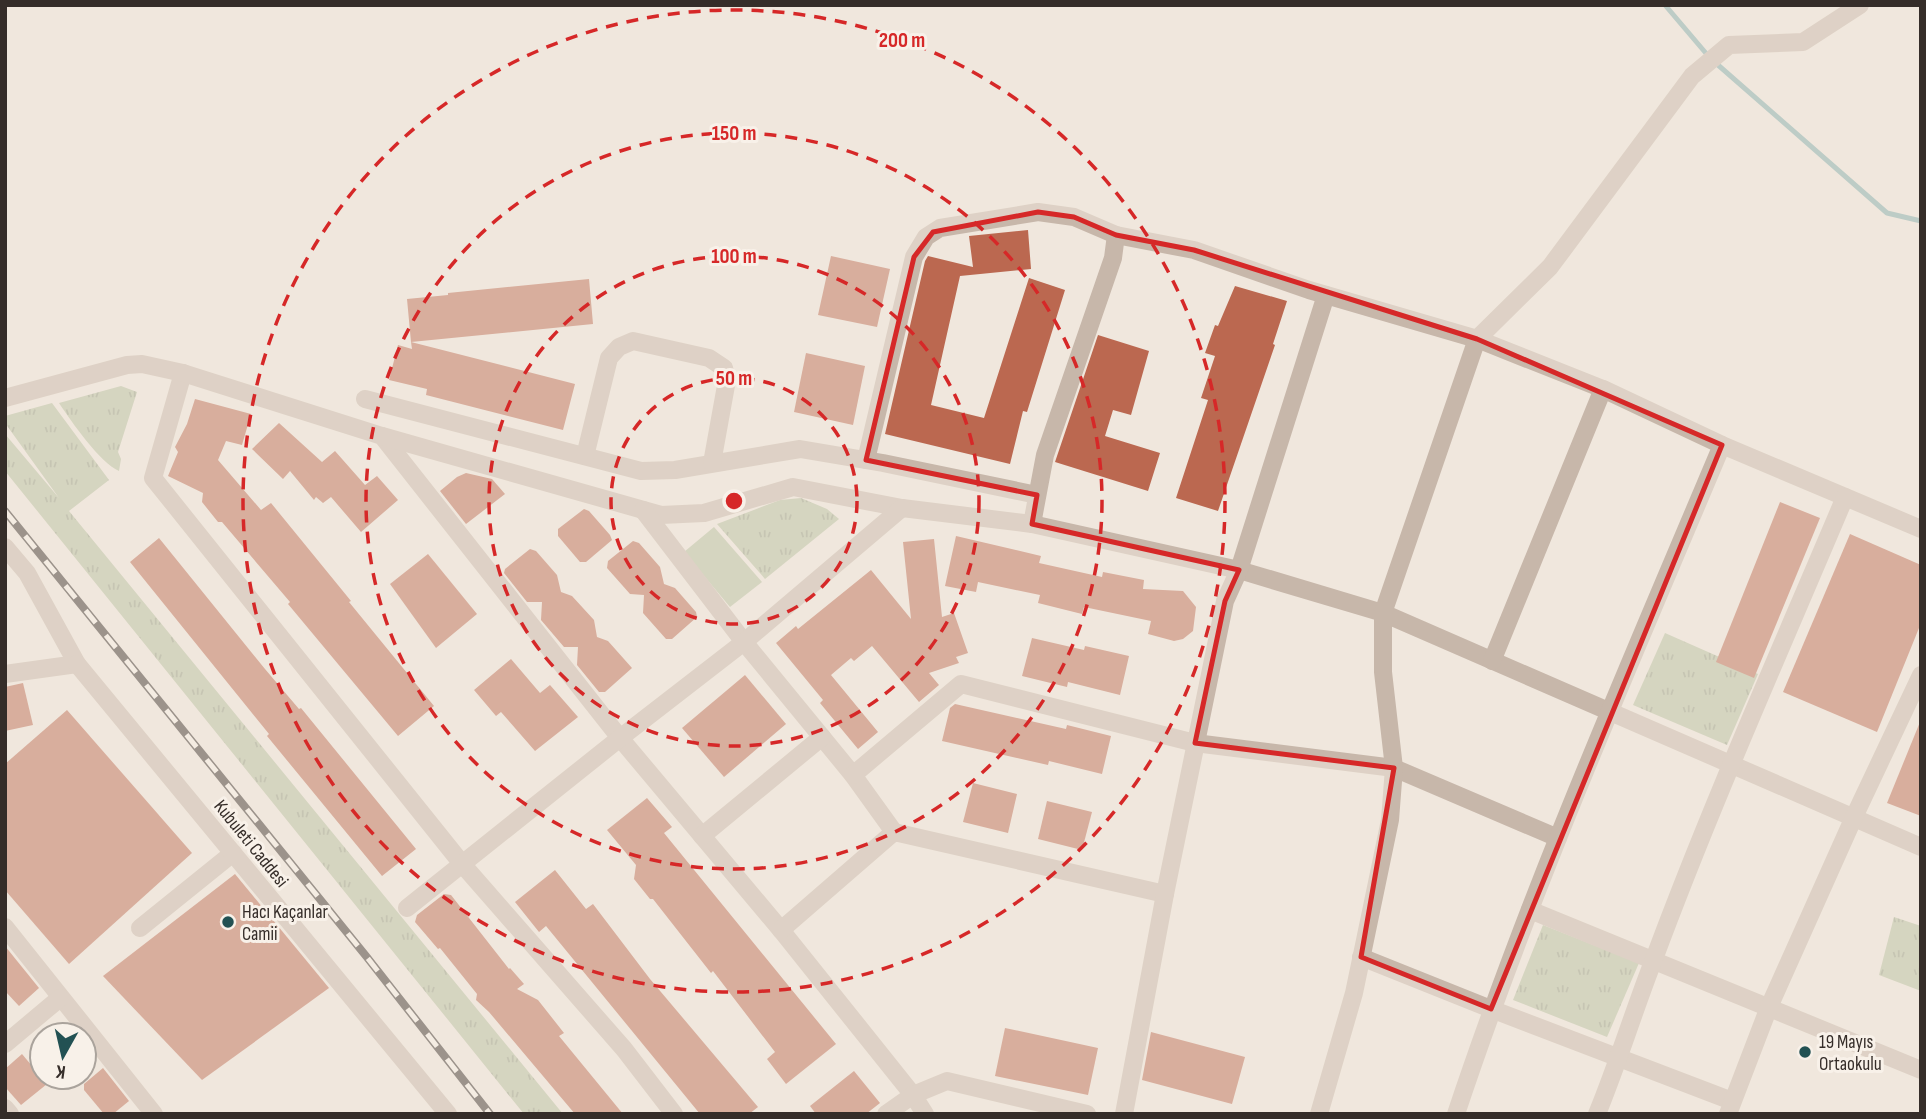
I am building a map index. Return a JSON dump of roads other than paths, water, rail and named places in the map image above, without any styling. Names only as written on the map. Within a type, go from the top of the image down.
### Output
[{"type":"street","points":[[1319,1114],[1354,993],[1390,820],[1394,768],[1383,672],[1383,613],[1477,340],[1549,267],[1692,76],[1728,45],[1803,42],[1860,5]]},
{"type":"street","points":[[866,460],[914,257],[926,237],[940,228],[1038,212],[1074,217],[1116,235],[1194,250],[1326,296],[1477,340],[1602,389],[1722,445],[1921,529]]},
{"type":"street","points":[[1032,524],[1045,455],[1113,258],[1116,235]]},
{"type":"street","points":[[1124,1114],[1165,894],[1225,601],[1238,570],[1326,296]]},
{"type":"street","points":[[585,456],[609,358],[620,347],[634,341],[709,358],[724,368],[727,380],[712,463]]},
{"type":"street","points":[[5,398],[127,365],[156,366],[382,436],[660,515],[704,513],[793,487],[902,508],[1032,524],[1238,570],[1383,613],[1921,847]]},
{"type":"street","points":[[183,373],[153,478],[463,865],[624,1049],[674,1114]]},
{"type":"street","points":[[1492,661],[1602,389]]},
{"type":"street","points":[[365,399],[641,471],[675,470],[800,449],[1037,495]]},
{"type":"street","points":[[382,436],[620,738],[781,930],[913,1095],[925,1114]]},
{"type":"street","points":[[1456,1114],[1491,1009],[1558,838],[1722,445]]},
{"type":"street","points":[[1597,1114],[1620,1058],[1653,960],[1732,764],[1845,498]]},
{"type":"street","points":[[407,908],[744,642],[902,508]]},
{"type":"street","points":[[643,510],[744,642],[853,775],[894,832],[1165,894]]},
{"type":"street","name":"Kubuleti Caddesi","points":[[5,547],[27,573],[77,664],[447,1114]]},
{"type":"street","points":[[5,674],[77,664]]},
{"type":"street","points":[[1361,957],[1620,1058],[1730,1107],[1769,1007],[1920,677]]},
{"type":"street","points":[[853,775],[961,684],[1195,743],[1394,768],[1558,838]]},
{"type":"street","points":[[702,836],[821,737]]},
{"type":"street","points":[[781,930],[894,832]]},
{"type":"street","points":[[140,928],[233,853]]},
{"type":"street","points":[[1530,910],[1921,1070]]},
{"type":"street","points":[[5,927],[154,1114]]},
{"type":"street","points":[[5,1044],[60,998]]},
{"type":"street","points":[[886,1114],[913,1095],[947,1081],[1087,1114]]},
{"type":"street","points":[[5,1108],[10,1114]]},
{"type":"waterway","points":[[1665,5],[1710,58],[1887,213],[1921,221]]},
{"type":"railway","points":[[5,511],[366,956],[490,1114]]},
{"type":"place","name":"Hacı Kaçanlar Camii","points":[[228,922]]},
{"type":"place","name":"19 Mayıs Ortaokulu","points":[[1805,1052]]}]
